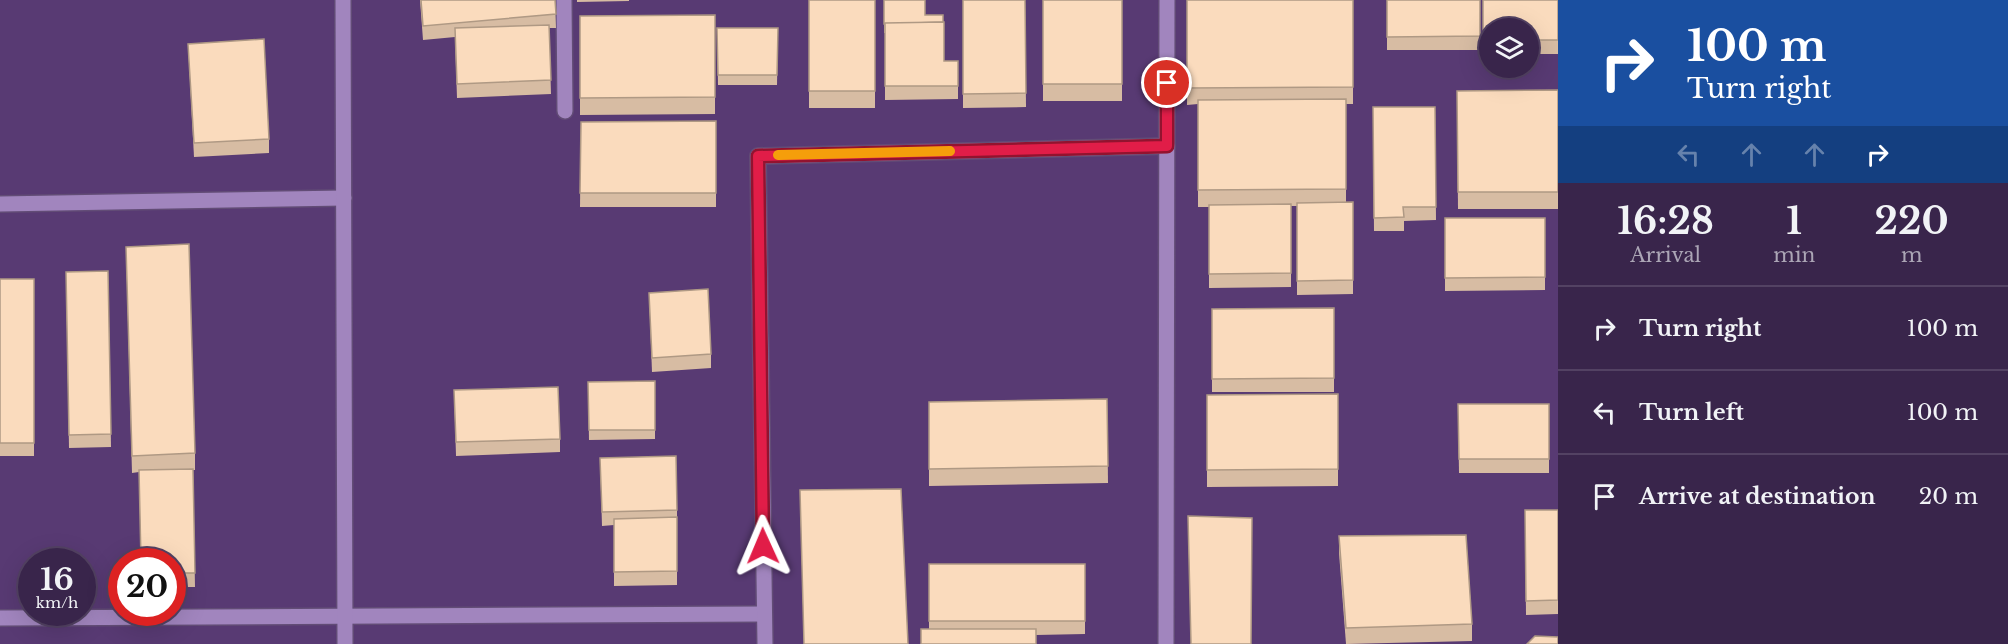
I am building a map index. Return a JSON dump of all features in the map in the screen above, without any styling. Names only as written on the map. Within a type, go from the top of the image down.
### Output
[{"type":"street","points":[[344,0],[345,644]]},
{"type":"street","points":[[564,0],[565,111]]},
{"type":"street","points":[[1166,644],[1167,0]]},
{"type":"street","points":[[765,644],[758,156],[1167,146]]},
{"type":"street","points":[[0,204],[344,198]]},
{"type":"street","points":[[0,618],[764,614]]},
{"type":"shaded area","points":[[0,0],[1558,0],[1558,644],[0,644]]},
{"type":"building","points":[[421,0],[555,0],[556,14],[423,26]]},
{"type":"building","points":[[809,0],[875,0],[875,91],[809,91]]},
{"type":"building","points":[[884,0],[925,0],[925,15],[943,15],[943,22],[884,24]]},
{"type":"building","points":[[963,0],[1025,0],[1026,93],[963,94]]},
{"type":"building","points":[[1043,0],[1122,0],[1122,84],[1043,84]]},
{"type":"building","points":[[1187,0],[1353,0],[1353,87],[1187,88]]},
{"type":"building","points":[[1387,0],[1480,0],[1479,36],[1387,37]]},
{"type":"building","points":[[1483,0],[1558,0],[1558,40],[1539,40],[1539,18],[1483,18]]},
{"type":"building","points":[[715,15],[715,97],[580,98],[580,16]]},
{"type":"building","points":[[944,22],[944,61],[958,61],[958,86],[885,86],[885,23]]},
{"type":"building","points":[[549,25],[551,80],[457,84],[455,28]]},
{"type":"building","points":[[717,28],[778,28],[777,75],[718,75]]},
{"type":"building","points":[[264,39],[269,139],[194,143],[188,44]]},
{"type":"building","points":[[1558,90],[1558,192],[1458,192],[1457,91]]},
{"type":"building","points":[[1346,99],[1346,189],[1198,190],[1198,100]]},
{"type":"building","points":[[1373,107],[1435,107],[1436,207],[1403,207],[1404,217],[1374,218]]},
{"type":"building","points":[[716,121],[716,193],[580,193],[581,122]]},
{"type":"building","points":[[1353,202],[1353,280],[1297,281],[1297,203]]},
{"type":"building","points":[[1291,204],[1291,273],[1209,274],[1209,205]]},
{"type":"building","points":[[1445,218],[1545,218],[1545,277],[1445,278]]},
{"type":"building","points":[[189,244],[195,453],[132,456],[126,247]]},
{"type":"building","points":[[108,271],[111,434],[69,435],[66,272]]},
{"type":"building","points":[[0,279],[34,279],[34,443],[0,443]]},
{"type":"building","points":[[708,289],[711,354],[652,358],[649,293]]},
{"type":"building","points":[[1334,308],[1334,378],[1212,379],[1212,309]]},
{"type":"building","points":[[655,381],[655,430],[589,430],[588,382]]},
{"type":"building","points":[[558,387],[560,439],[456,442],[454,390]]},
{"type":"building","points":[[1338,394],[1338,469],[1207,470],[1207,395]]},
{"type":"building","points":[[1107,399],[1108,466],[929,469],[929,402]]},
{"type":"building","points":[[1458,404],[1549,404],[1549,459],[1459,459]]},
{"type":"building","points":[[676,456],[677,510],[602,512],[600,458]]},
{"type":"building","points":[[193,469],[195,573],[186,573],[186,548],[141,548],[139,470]]},
{"type":"building","points":[[901,489],[908,644],[804,644],[800,490]]},
{"type":"building","points":[[1525,510],[1558,510],[1558,600],[1526,601]]},
{"type":"building","points":[[1188,516],[1252,518],[1251,644],[1191,644]]},
{"type":"building","points":[[677,517],[677,571],[614,572],[614,519]]},
{"type":"building","points":[[1466,535],[1472,624],[1346,628],[1339,536]]},
{"type":"building","points":[[929,564],[1085,564],[1085,621],[929,621]]},
{"type":"building","points":[[921,629],[1036,629],[1036,644],[921,644]]},
{"type":"building","points":[[1535,636],[1558,637],[1558,644],[1527,644]]},
{"type":"slow traffic","points":[[778,155],[950,151]]},
{"type":"route","points":[[763,546],[758,156],[1167,146],[1167,83]]}]
